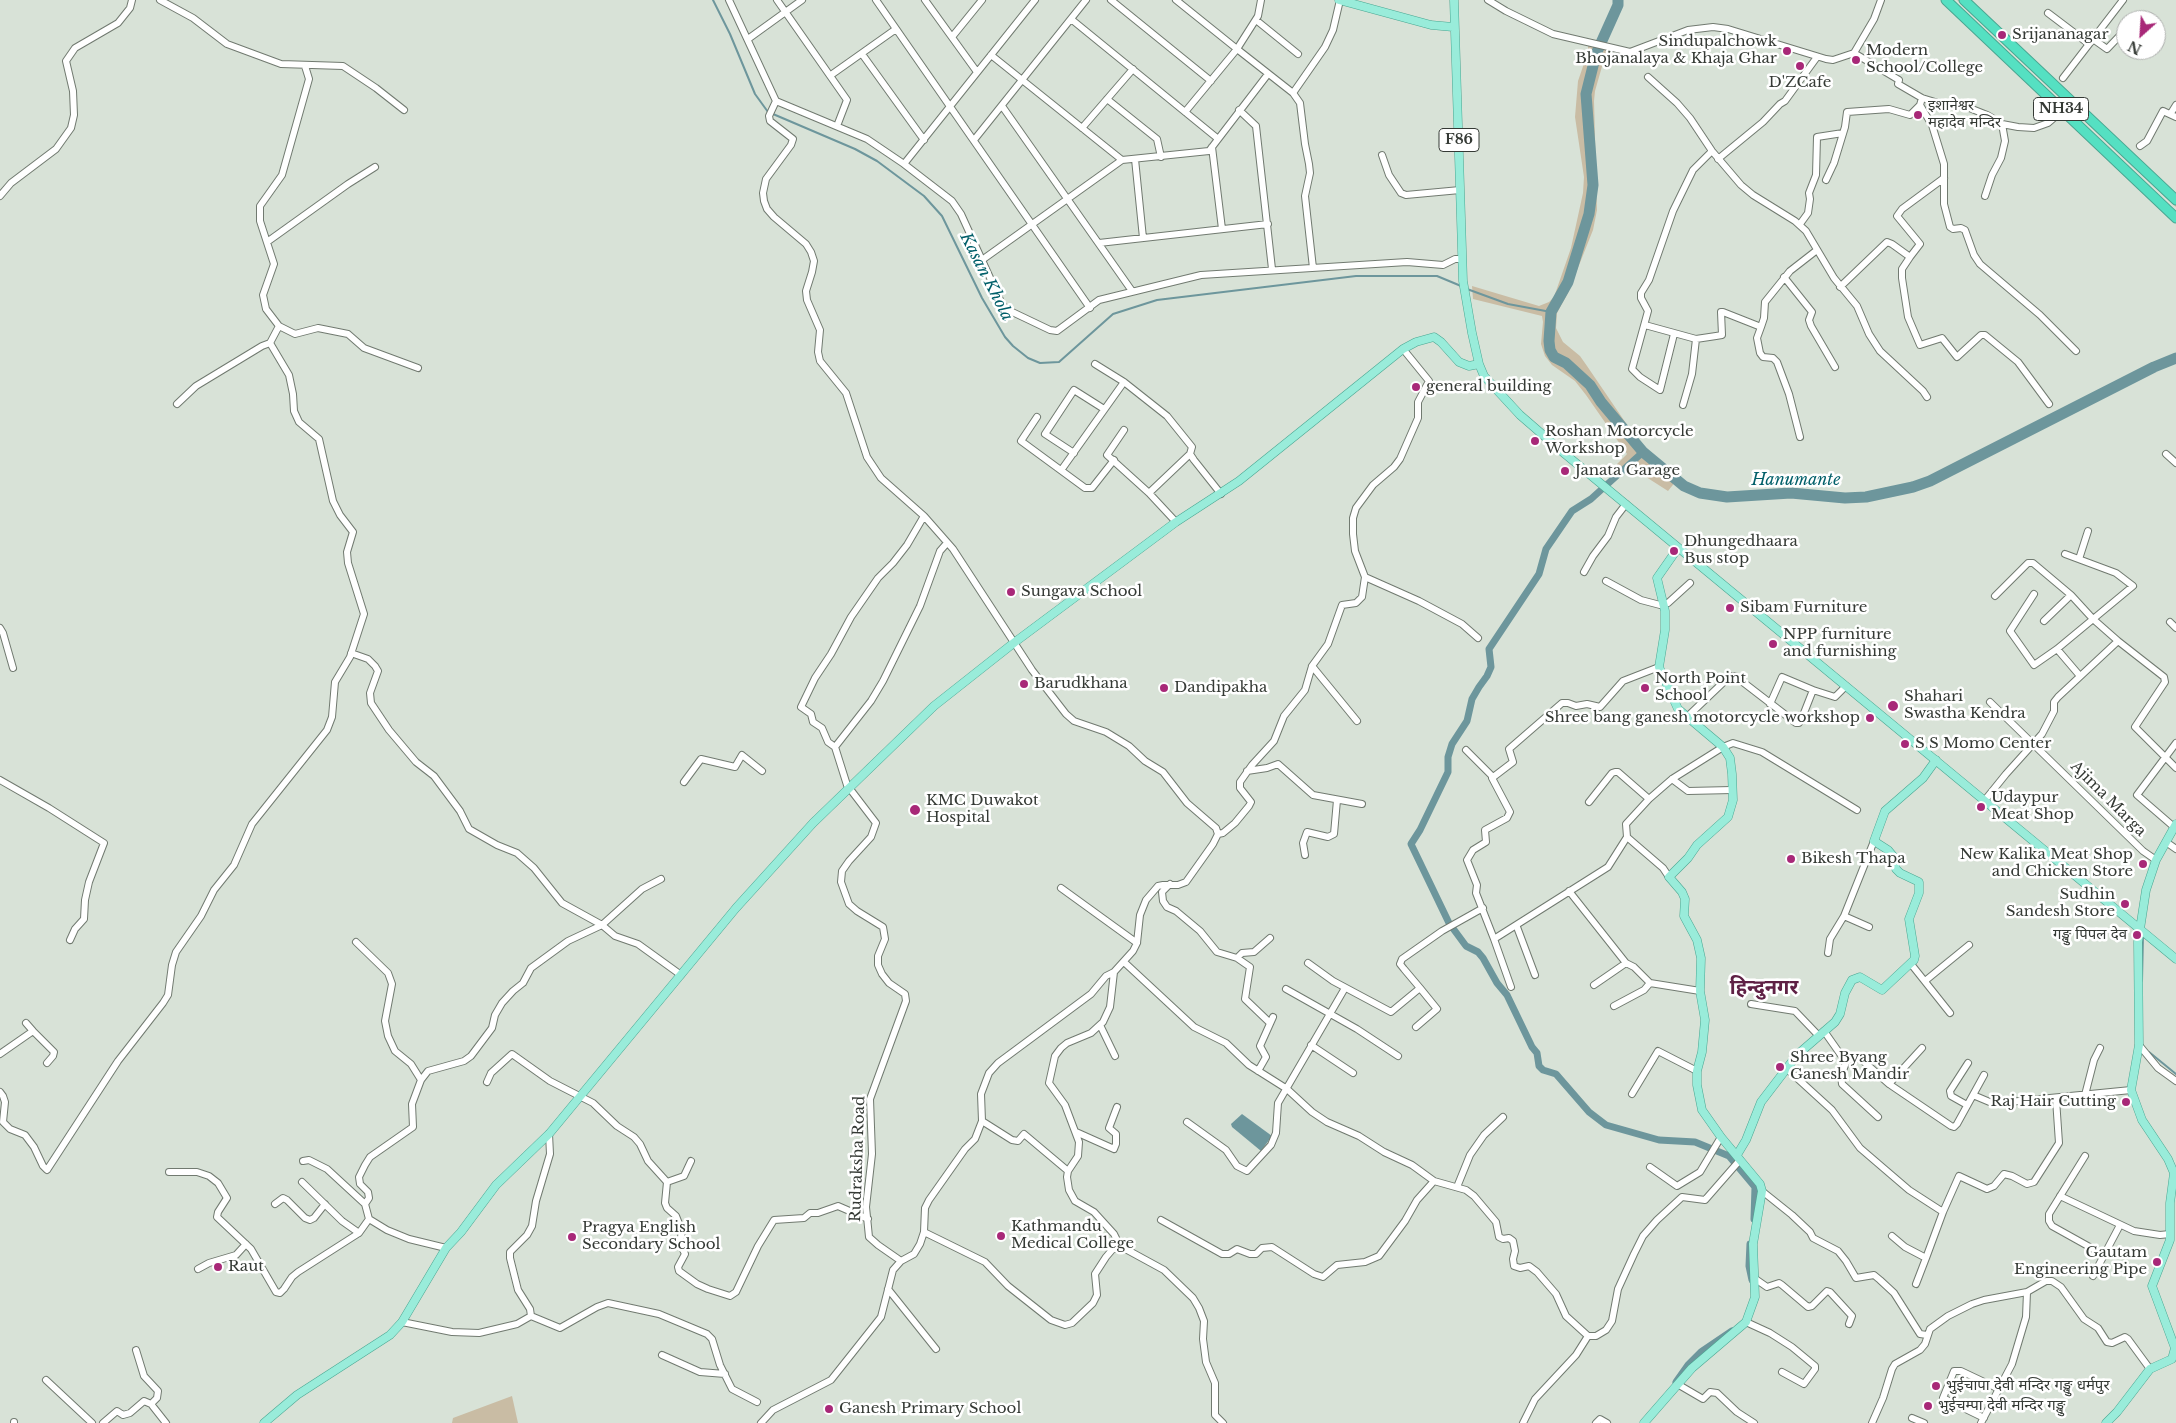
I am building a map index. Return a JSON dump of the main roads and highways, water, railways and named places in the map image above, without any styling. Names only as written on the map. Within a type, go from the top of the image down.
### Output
[{"type":"highway","name":"NH34","points":[[1946,0],[2176,218]]},
{"type":"highway","name":"NH34","points":[[1964,0],[2176,200]]},
{"type":"main road","points":[[1340,0],[1431,25],[1453,27]]},
{"type":"main road","name":"F86","points":[[1454,0],[1453,27],[1458,82],[1463,281],[1479,364],[1488,381],[1520,415],[1678,548],[2176,959]]},
{"type":"main road","points":[[264,1423],[297,1396],[390,1335],[402,1322],[446,1248],[461,1232],[496,1185],[549,1134],[736,908],[800,837],[934,706],[1015,642],[1176,522],[1222,494],[1403,348],[1434,337],[1459,362],[1466,366],[1479,364]]},
{"type":"main road","points":[[1644,1423],[1692,1368],[1746,1322],[1755,1297],[1753,1244],[1762,1191],[1760,1184],[1737,1161],[1702,1110],[1696,1071],[1702,1052],[1706,1020],[1700,991],[1701,958],[1699,945],[1684,916],[1685,899],[1682,892],[1669,876],[1688,858],[1697,845],[1728,817],[1733,800],[1730,758],[1723,747],[1687,718],[1673,700],[1659,666],[1665,630],[1664,605],[1657,576],[1678,548]]},
{"type":"main road","points":[[1737,1161],[1761,1102],[1797,1055],[1840,1014],[1845,993],[1855,977],[1860,977],[1882,990],[1911,964],[1915,956],[1909,919],[1919,893],[1919,882],[1900,873],[1896,869],[1893,856],[1888,850],[1874,841],[1885,811],[1923,778],[1936,760]]},
{"type":"main road","points":[[2106,1423],[2117,1412],[2150,1369],[2174,1359],[2175,1348],[2152,1286],[2168,1248],[2170,1203],[2174,1173],[2168,1158],[2142,1120],[2131,1090],[2139,1045],[2138,942],[2140,929],[2148,882],[2156,860],[2175,826]]},
{"type":"water","points":[[1242,1114],[1272,1136],[1261,1151],[1232,1127],[1231,1124]]},
{"type":"waterway","name":"Kasan Khola","points":[[713,0],[730,34],[755,94],[768,112]]},
{"type":"waterway","name":"Hanumante","points":[[1618,0],[1618,5],[1596,54],[1586,94],[1593,185],[1589,214],[1568,282],[1551,312],[1550,350],[1554,357],[1566,363],[1590,385],[1601,402],[1643,452],[1684,486],[1700,493],[1727,497],[1791,493],[1845,498],[1866,497],[1913,487],[1930,481],[2154,367],[2176,358]]},
{"type":"waterway","name":"Kasan Khola","points":[[773,114],[855,149],[877,161],[924,196],[942,216],[982,298],[1005,337],[1028,358],[1040,363],[1059,362],[1113,314],[1157,300],[1356,276],[1437,276],[1461,286]]},
{"type":"waterway","points":[[1467,289],[1508,304],[1551,312]]},
{"type":"waterway","points":[[1643,452],[1591,499],[1572,511],[1546,549],[1539,574],[1489,649],[1491,667],[1472,699],[1467,721],[1452,744],[1448,757],[1448,772],[1420,830],[1411,844],[1449,923],[1466,946],[1478,952],[1483,958],[1497,983],[1507,995],[1532,1047],[1537,1053],[1539,1066],[1543,1070],[1556,1074],[1589,1112],[1606,1125],[1659,1140],[1695,1142],[1729,1156],[1755,1187],[1754,1219]]},
{"type":"waterway","points":[[2142,981],[2143,936]]},
{"type":"waterway","points":[[2149,1052],[2176,1074]]},
{"type":"waterway","points":[[1750,1244],[1749,1266],[1752,1280]]},
{"type":"waterway","points":[[1676,1382],[1688,1365],[1701,1352],[1732,1331]]},
{"type":"place","name":"Srijananagar","points":[[2002,35]]},
{"type":"place","name":"Sindupalchowk Bhojanalaya & Khaja Ghar","points":[[1787,51]]},
{"type":"place","name":"Modern School/College","points":[[1856,60]]},
{"type":"place","name":"D'ZCafe","points":[[1800,66]]},
{"type":"place","name":"इशानेश्वर महादेव मन्दिर","points":[[1918,115]]},
{"type":"place","name":"general building","points":[[1416,387]]},
{"type":"place","name":"Roshan Motorcycle Workshop","points":[[1535,441]]},
{"type":"place","name":"Janata Garage","points":[[1565,471]]},
{"type":"place","name":"Dhungedhaara Bus stop","points":[[1674,551]]},
{"type":"place","name":"Sungava School","points":[[1011,592]]},
{"type":"place","name":"Sibam Furniture","points":[[1730,608]]},
{"type":"place","name":"NPP furniture and furnishing","points":[[1773,644]]},
{"type":"place","name":"Barudkhana","points":[[1024,684]]},
{"type":"place","name":"Dandipakha","points":[[1164,688]]},
{"type":"place","name":"North Point School","points":[[1645,688]]},
{"type":"place","name":"Shahari Swastha Kendra","points":[[1893,706]]},
{"type":"place","name":"Shree bang ganesh motorcycle workshop","points":[[1870,718]]},
{"type":"place","name":"S S Momo Center","points":[[1905,744]]},
{"type":"place","name":"Udaypur Meat Shop","points":[[1981,807]]},
{"type":"place","name":"KMC Duwakot Hospital","points":[[915,810]]},
{"type":"place","name":"Bikesh Thapa","points":[[1791,859]]},
{"type":"place","name":"New Kalika Meat Shop and Chicken Store","points":[[2143,864]]},
{"type":"place","name":"Sudhin Sandesh Store","points":[[2125,904]]},
{"type":"place","name":"गङ्खु पिपल देव","points":[[2137,935]]},
{"type":"place","name":"Shree Byang Ganesh Mandir","points":[[1780,1067]]},
{"type":"place","name":"Raj Hair Cutting","points":[[2126,1102]]},
{"type":"place","name":"Kathmandu Medical College","points":[[1001,1236]]},
{"type":"place","name":"Pragya English Secondary School","points":[[572,1237]]},
{"type":"place","name":"Gautam Engineering Pipe","points":[[2157,1262]]},
{"type":"place","name":"Raut","points":[[218,1267]]},
{"type":"place","name":"भुईचापा देवी मन्दिर गङ्खु धर्मपुर","points":[[1936,1386]]},
{"type":"place","name":"भुईचम्पा देवी मन्दिर गङ्खु","points":[[1928,1406]]},
{"type":"place","name":"Ganesh Primary School","points":[[829,1409]]},
{"type":"district","name":"हिन्दुनगर","points":[[1764,988]]}]
